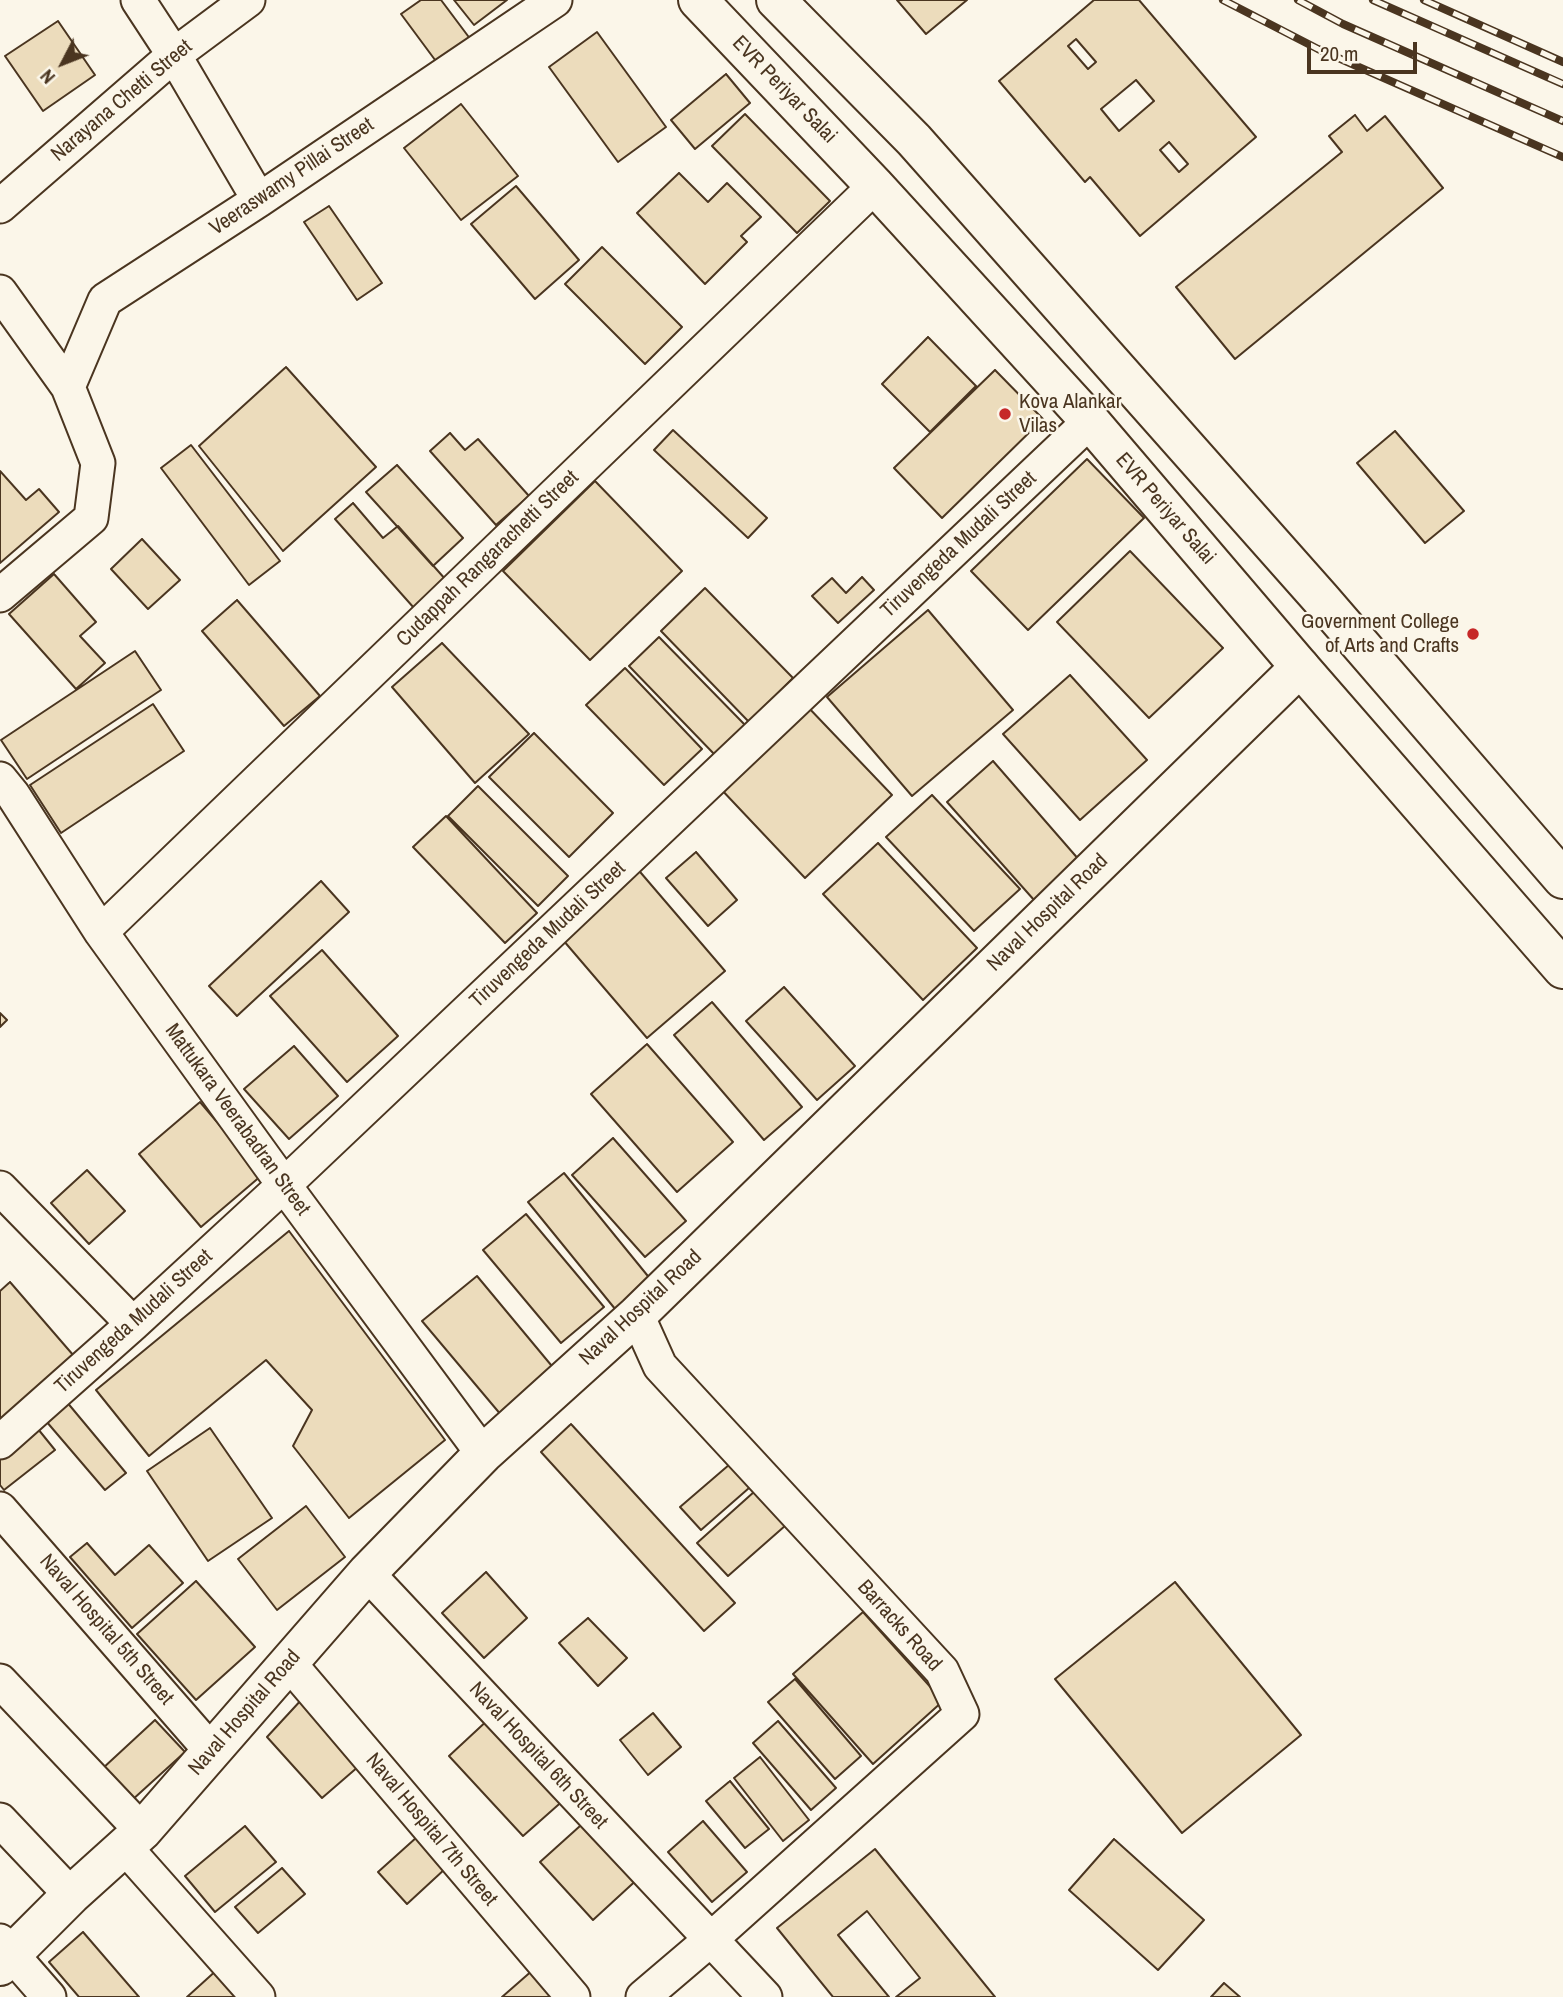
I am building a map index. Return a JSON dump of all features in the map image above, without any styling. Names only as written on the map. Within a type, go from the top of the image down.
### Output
[{"type":"main road","name":"EVR Periyar Salai","points":[[698,0],[875,186],[1090,421],[1563,969]]},
{"type":"main road","points":[[776,0],[923,151],[1321,599],[1563,879]]},
{"type":"main road","name":"Naval Hospital Road","points":[[4,1954],[133,1838],[212,1752],[367,1573],[483,1454],[637,1315],[1300,667]]},
{"type":"street","points":[[138,0],[174,55],[259,200]]},
{"type":"street","name":"Narayana Chetti Street","points":[[0,206],[174,55],[248,0]]},
{"type":"street","name":"Veeraswamy Pillai Street","points":[[68,387],[105,300],[259,200],[555,0]]},
{"type":"street","name":"Cudappah Rangarachetti Street","points":[[101,932],[875,186]]},
{"type":"street","points":[[0,292],[68,387],[99,463],[91,518],[0,595]]},
{"type":"street","name":"Tiruvengeda Mudali Street","points":[[0,1442],[284,1185],[1090,421]]},
{"type":"street","name":"Mattukara Veerabadran Street","points":[[4,794],[284,1185],[483,1454]]},
{"type":"street","points":[[0,1188],[132,1324]]},
{"type":"street","name":"Barracks Road","points":[[637,1315],[660,1366],[942,1671],[962,1714],[643,1997]]},
{"type":"street","name":"Naval Hospital 5th Street","points":[[0,1509],[212,1752]]},
{"type":"street","name":"Naval Hospital 6th Street","points":[[367,1573],[765,1997]]},
{"type":"street","name":"Naval Hospital 7th Street","points":[[289,1663],[573,1997]]},
{"type":"street","points":[[0,1681],[133,1838],[258,1997]]},
{"type":"street","points":[[0,1820],[71,1895]]},
{"type":"street","points":[[4,1954],[49,1997]]},
{"type":"building","points":[[421,0],[441,0],[474,44],[441,68],[401,14]]},
{"type":"building","points":[[454,0],[507,0],[474,25]]},
{"type":"building","points":[[897,0],[967,0],[926,34]]},
{"type":"building","points":[[1094,0],[1139,0],[1256,137],[1140,236],[1090,177],[1085,182],[999,81]],"holes":[[[1076,39],[1096,62],[1088,69],[1068,46]],[[1136,80],[1154,101],[1119,131],[1101,109]],[[1169,142],[1188,164],[1179,172],[1160,150]]]},
{"type":"building","points":[[58,21],[95,75],[43,111],[5,56]]},
{"type":"building","points":[[597,32],[666,127],[618,162],[549,67]]},
{"type":"building","points":[[726,74],[750,103],[695,149],[671,120]]},
{"type":"building","points":[[461,104],[518,176],[461,220],[404,148]]},
{"type":"building","points":[[745,114],[830,201],[797,233],[712,146]]},
{"type":"building","points":[[1355,115],[1367,131],[1385,116],[1443,188],[1235,359],[1176,287],[1342,152],[1329,136]]},
{"type":"building","points":[[679,173],[708,202],[727,183],[761,217],[741,236],[747,242],[705,284],[637,213]]},
{"type":"building","points":[[516,186],[579,260],[535,299],[471,224]]},
{"type":"building","points":[[329,206],[382,283],[357,300],[304,222]]},
{"type":"building","points":[[602,247],[682,327],[645,364],[565,284]]},
{"type":"building","points":[[928,337],[976,386],[930,432],[882,384]]},
{"type":"building","points":[[286,367],[376,467],[283,551],[199,446]]},
{"type":"building","points":[[995,370],[1043,419],[942,518],[894,468]]},
{"type":"building","points":[[673,430],[767,518],[748,538],[654,450]]},
{"type":"building","points":[[1395,431],[1464,511],[1425,543],[1357,463]]},
{"type":"building","points":[[450,433],[465,450],[478,439],[529,496],[496,525],[430,451]]},
{"type":"building","points":[[191,445],[280,561],[249,585],[161,468]]},
{"type":"building","points":[[1087,459],[1144,518],[1028,630],[971,571]]},
{"type":"building","points":[[397,465],[463,538],[433,566],[366,492]]},
{"type":"building","points":[[0,471],[26,500],[39,489],[59,512],[0,563]]},
{"type":"building","points":[[595,481],[682,571],[590,660],[503,571]]},
{"type":"building","points":[[353,503],[383,538],[398,526],[446,580],[414,608],[335,519]]},
{"type":"building","points":[[142,539],[180,580],[148,609],[111,569]]},
{"type":"building","points":[[1130,551],[1223,648],[1149,718],[1057,622]]},
{"type":"building","points":[[54,574],[96,622],[80,636],[105,663],[76,689],[9,614]]},
{"type":"building","points":[[862,577],[874,590],[838,623],[812,596],[832,578],[846,593]]},
{"type":"building","points":[[705,588],[793,678],[749,722],[661,631]]},
{"type":"building","points":[[237,600],[320,696],[284,726],[202,631]]},
{"type":"building","points":[[928,610],[1013,710],[912,796],[827,697]]},
{"type":"building","points":[[659,637],[746,726],[716,756],[629,666]]},
{"type":"building","points":[[442,643],[529,734],[475,783],[392,687]]},
{"type":"building","points":[[135,651],[161,690],[27,779],[1,740]]},
{"type":"building","points":[[625,668],[702,749],[664,785],[586,705]]},
{"type":"building","points":[[1070,675],[1147,760],[1080,820],[1003,734]]},
{"type":"building","points":[[153,704],[184,751],[61,833],[30,785]]},
{"type":"building","points":[[806,705],[892,795],[805,878],[719,787]]},
{"type":"building","points":[[534,733],[613,813],[569,857],[489,777]]},
{"type":"building","points":[[993,761],[1087,869],[1042,909],[947,802]]},
{"type":"building","points":[[478,786],[568,876],[538,906],[448,816]]},
{"type":"building","points":[[932,795],[1020,889],[974,931],[886,837]]},
{"type":"building","points":[[446,816],[537,913],[505,943],[413,847]]},
{"type":"building","points":[[878,843],[977,948],[923,1000],[823,894]]},
{"type":"building","points":[[696,852],[737,900],[708,926],[666,878]]},
{"type":"building","points":[[635,866],[725,971],[647,1038],[557,933]]},
{"type":"building","points":[[321,881],[349,912],[237,1016],[209,986]]},
{"type":"building","points":[[322,950],[398,1036],[347,1082],[270,996]]},
{"type":"building","points":[[784,987],[855,1066],[817,1100],[746,1021]]},
{"type":"building","points":[[712,1002],[802,1107],[764,1140],[674,1035]]},
{"type":"building","points":[[0,1013],[7,1020],[0,1027]]},
{"type":"building","points":[[647,1044],[733,1142],[677,1192],[591,1094]]},
{"type":"building","points":[[294,1046],[338,1096],[289,1139],[244,1089]]},
{"type":"building","points":[[200,1102],[262,1175],[201,1227],[139,1154]]},
{"type":"building","points":[[613,1138],[686,1221],[645,1257],[572,1175]]},
{"type":"building","points":[[87,1170],[125,1211],[89,1244],[51,1203]]},
{"type":"building","points":[[564,1173],[656,1286],[620,1315],[528,1202]]},
{"type":"building","points":[[526,1214],[604,1307],[561,1343],[483,1250]]},
{"type":"building","points":[[289,1231],[445,1440],[349,1518],[293,1446],[312,1410],[266,1360],[149,1456],[96,1390]]},
{"type":"building","points":[[477,1276],[561,1377],[507,1422],[422,1321]]},
{"type":"building","points":[[10,1282],[80,1363],[0,1433],[0,1291]]},
{"type":"building","points":[[61,1395],[126,1473],[105,1490],[40,1414]]},
{"type":"building","points":[[571,1424],[735,1603],[704,1631],[541,1452]]},
{"type":"building","points":[[210,1428],[272,1518],[208,1561],[147,1471]]},
{"type":"building","points":[[38,1429],[55,1450],[4,1490],[0,1485],[0,1459]]},
{"type":"building","points":[[737,1458],[757,1481],[701,1530],[680,1507]]},
{"type":"building","points":[[755,1491],[786,1525],[728,1576],[697,1543]]},
{"type":"building","points":[[306,1506],[345,1557],[277,1610],[238,1559]]},
{"type":"building","points":[[87,1543],[115,1575],[149,1545],[183,1583],[132,1628],[70,1557]]},
{"type":"building","points":[[486,1572],[527,1618],[484,1658],[442,1613]]},
{"type":"building","points":[[196,1581],[255,1647],[196,1700],[137,1634]]},
{"type":"building","points":[[1175,1582],[1301,1735],[1182,1833],[1055,1679]]},
{"type":"building","points":[[863,1612],[943,1701],[873,1764],[793,1674]]},
{"type":"building","points":[[588,1618],[627,1658],[598,1686],[559,1643]]},
{"type":"building","points":[[795,1679],[861,1756],[835,1779],[768,1702]]},
{"type":"building","points":[[303,1698],[359,1766],[322,1798],[267,1737]]},
{"type":"building","points":[[653,1713],[681,1747],[648,1775],[620,1740]]},
{"type":"building","points":[[491,1717],[566,1798],[523,1836],[449,1756]]},
{"type":"building","points":[[155,1720],[185,1752],[131,1801],[102,1769]]},
{"type":"building","points":[[778,1721],[836,1788],[811,1810],[753,1743]]},
{"type":"building","points":[[760,1757],[809,1820],[783,1841],[734,1778]]},
{"type":"building","points":[[730,1781],[769,1829],[745,1848],[706,1801]]},
{"type":"building","points":[[590,1817],[642,1875],[593,1920],[540,1862]]},
{"type":"building","points":[[703,1821],[747,1872],[712,1902],[668,1852]]},
{"type":"building","points":[[245,1826],[276,1862],[215,1912],[185,1876]]},
{"type":"building","points":[[417,1837],[446,1868],[407,1904],[378,1872]]},
{"type":"building","points":[[1114,1839],[1204,1920],[1158,1970],[1069,1890]]},
{"type":"building","points":[[875,1849],[995,1997],[896,1997],[920,1978],[867,1911],[838,1935],[889,1997],[833,1997],[777,1928]]},
{"type":"building","points":[[282,1868],[305,1894],[258,1933],[235,1907]]},
{"type":"building","points":[[83,1932],[139,1997],[79,1997],[49,1962]]},
{"type":"building","points":[[219,1968],[246,1997],[187,1997]]},
{"type":"building","points":[[534,1969],[558,1997],[502,1997]]},
{"type":"building","points":[[1224,1983],[1240,1997],[1211,1997]]},
{"type":"railway","points":[[1223,0],[1318,49],[1563,157]]},
{"type":"railway","points":[[1298,0],[1343,24],[1563,121]]},
{"type":"railway","points":[[1373,0],[1563,84]]},
{"type":"railway","points":[[1424,0],[1563,62]]},
{"type":"place","name":"Kova Alankar Vilas","points":[[1005,414]]},
{"type":"place","name":"Government College of Arts and Crafts","points":[[1473,634]]}]
